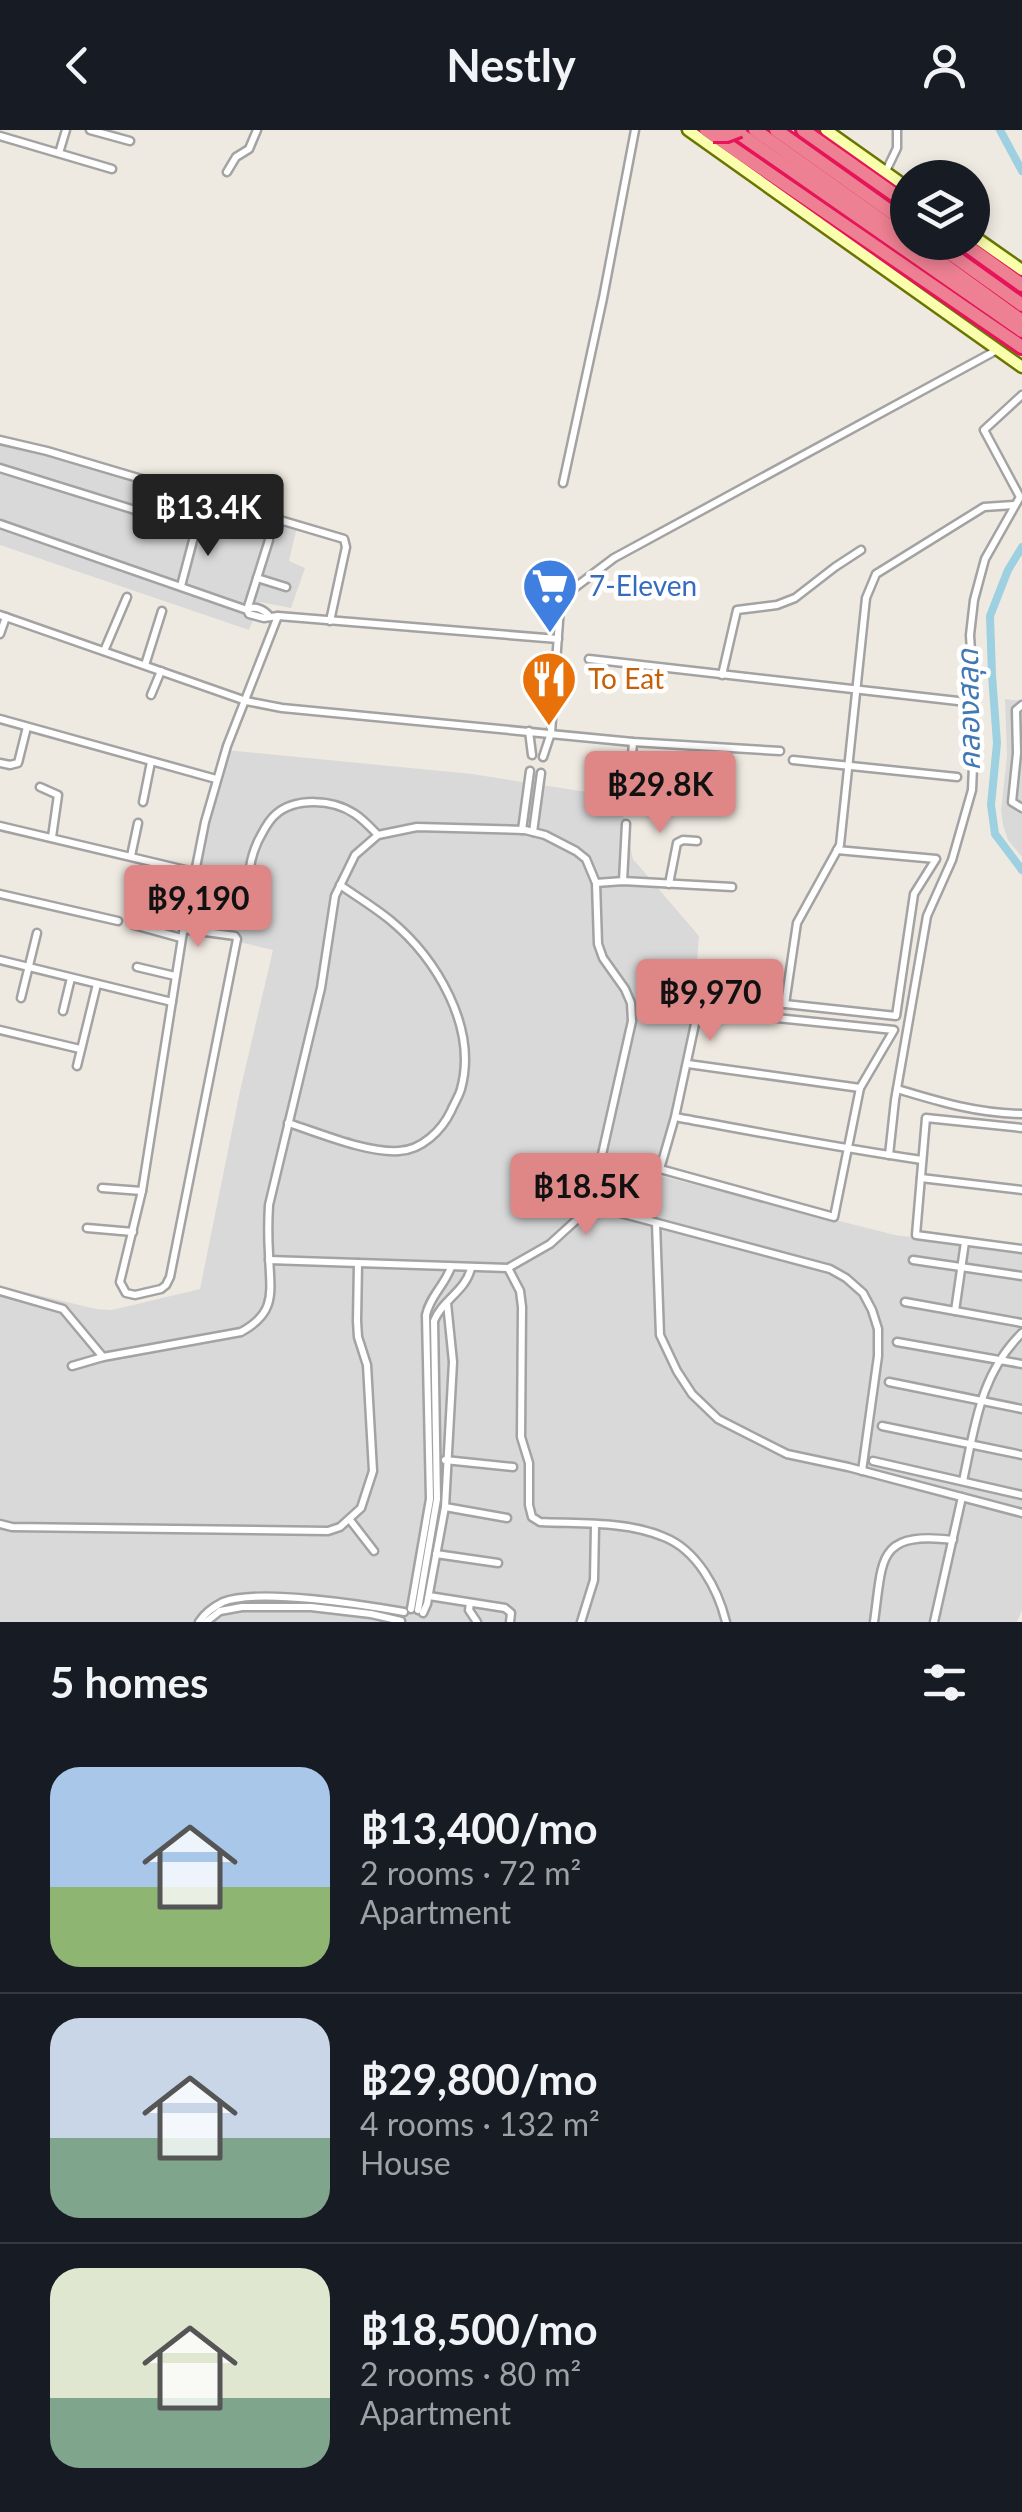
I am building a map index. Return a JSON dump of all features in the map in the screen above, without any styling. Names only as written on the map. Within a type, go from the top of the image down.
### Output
[{"type":"highway","points":[[710,132],[726,135],[737,130],[1022,332]]},
{"type":"highway","points":[[755,130],[890,227]]},
{"type":"highway","points":[[776,130],[890,211]]},
{"type":"highway","points":[[789,130],[890,201]]},
{"type":"highway","points":[[803,130],[890,191]]},
{"type":"highway","points":[[710,132],[1022,346]]},
{"type":"highway","points":[[937,260],[1022,320]]},
{"type":"highway","points":[[959,260],[1022,306]]},
{"type":"highway","points":[[972,260],[1022,297]]},
{"type":"highway","points":[[987,260],[1022,285]]},
{"type":"main road","points":[[688,130],[1022,367]]},
{"type":"main road","points":[[826,130],[890,175]]},
{"type":"main road","points":[[990,248],[1022,270]]},
{"type":"street","points":[[59,153],[66,130]]},
{"type":"street","points":[[90,130],[130,141]]},
{"type":"street","points":[[228,172],[236,157],[250,149],[257,130]]},
{"type":"street","points":[[563,484],[635,130]]},
{"type":"street","points":[[886,172],[897,148],[897,130]]},
{"type":"street","points":[[0,136],[112,169]]},
{"type":"street","points":[[543,757],[551,733],[561,601],[614,558],[997,350]]},
{"type":"street","points":[[888,1156],[927,916],[952,860],[972,790],[975,720],[970,636],[974,600],[985,559],[1020,498],[984,430],[1022,394]]},
{"type":"street","points":[[0,440],[344,539],[346,547],[330,621]]},
{"type":"street","points":[[0,468],[196,528],[181,586]]},
{"type":"street","points":[[785,1004],[797,923],[840,845],[866,598],[876,574],[984,506],[1016,506]]},
{"type":"street","points":[[0,524],[264,618],[558,639]]},
{"type":"street","points":[[246,610],[269,540]]},
{"type":"street","points":[[722,674],[737,610],[776,605],[795,598],[861,550]]},
{"type":"street","points":[[256,578],[286,586]]},
{"type":"street","points":[[104,651],[127,597]]},
{"type":"street","points":[[144,666],[162,611]]},
{"type":"street","points":[[0,634],[3,616],[246,701],[282,708],[634,742],[780,751]]},
{"type":"street","points":[[134,925],[183,933],[235,936],[237,939],[170,1277],[161,1289],[130,1295],[120,1282],[142,1191],[183,933],[194,872],[216,778],[278,616]]},
{"type":"street","points":[[589,659],[958,701]]},
{"type":"street","points":[[152,694],[161,671]]},
{"type":"street","points":[[1022,705],[1016,710],[1020,753],[1012,802],[1022,808]]},
{"type":"street","points":[[0,719],[216,778]]},
{"type":"street","points":[[0,762],[10,766],[18,763],[27,727]]},
{"type":"street","points":[[529,731],[532,754]]},
{"type":"street","points":[[629,796],[634,742]]},
{"type":"street","points":[[794,760],[957,777]]},
{"type":"street","points":[[144,802],[151,762]]},
{"type":"street","points":[[522,830],[530,772]]},
{"type":"street","points":[[533,832],[541,773]]},
{"type":"street","points":[[40,787],[58,795],[52,837]]},
{"type":"street","points":[[252,894],[248,878],[254,850],[268,822],[288,806],[312,802],[346,809],[378,836]]},
{"type":"street","points":[[131,856],[138,823]]},
{"type":"street","points":[[623,881],[626,824]]},
{"type":"street","points":[[0,826],[194,872]]},
{"type":"street","points":[[72,1366],[103,1356],[241,1332],[255,1325],[268,1306],[272,1291],[269,1205],[321,988],[332,911],[355,855],[378,836],[416,827],[522,830],[576,850],[586,859],[596,883],[598,944],[625,989],[632,1022],[594,1190],[595,1203]]},
{"type":"street","points":[[668,884],[677,842],[697,841]]},
{"type":"street","points":[[703,995],[896,1016],[914,894],[936,859],[837,850]]},
{"type":"street","points":[[596,883],[732,887]]},
{"type":"street","points":[[288,1123],[372,1148],[406,1151],[438,1132],[461,1089],[461,1032],[449,993],[415,944],[390,920],[340,885]]},
{"type":"street","points":[[0,894],[118,921]]},
{"type":"street","points":[[21,998],[37,933]]},
{"type":"street","points":[[0,960],[172,1002]]},
{"type":"street","points":[[137,968],[176,976]]},
{"type":"street","points":[[63,1011],[71,978]]},
{"type":"street","points":[[77,1066],[97,984]]},
{"type":"street","points":[[698,1010],[894,1030],[860,1088],[834,1217],[660,1169],[688,1064],[698,1010]]},
{"type":"street","points":[[0,1030],[80,1049]]},
{"type":"street","points":[[688,1064],[860,1088]]},
{"type":"street","points":[[897,1089],[956,1107],[1022,1114]]},
{"type":"street","points":[[675,1117],[922,1160]]},
{"type":"street","points":[[1022,1128],[926,1118],[916,1235],[1022,1250]]},
{"type":"street","points":[[921,1178],[1022,1190]]},
{"type":"street","points":[[102,1188],[142,1191]]},
{"type":"street","points":[[595,1203],[605,1209],[830,1269],[862,1293],[878,1329],[878,1356],[862,1471]]},
{"type":"street","points":[[269,1260],[508,1268],[550,1244],[595,1203]]},
{"type":"street","points":[[656,1223],[660,1335],[676,1372],[718,1420],[786,1454],[1022,1512]]},
{"type":"street","points":[[87,1228],[132,1232]]},
{"type":"street","points":[[955,1312],[965,1242]]},
{"type":"street","points":[[912,1260],[1022,1276]]},
{"type":"street","points":[[0,1524],[328,1531],[350,1520],[361,1508],[373,1470],[368,1364],[356,1320],[358,1263]]},
{"type":"street","points":[[410,1615],[429,1596],[437,1499],[426,1315],[428,1304],[451,1267]]},
{"type":"street","points":[[433,1458],[434,1321],[466,1282],[471,1268]]},
{"type":"street","points":[[508,1268],[520,1291],[522,1307],[521,1438],[530,1469],[532,1517],[540,1522],[626,1528],[663,1536],[679,1546],[707,1576],[726,1622]]},
{"type":"street","points":[[0,1291],[63,1309],[103,1356]]},
{"type":"street","points":[[410,1615],[445,1506],[452,1349],[447,1302]]},
{"type":"street","points":[[905,1302],[1022,1323]]},
{"type":"street","points":[[963,1481],[993,1368],[1022,1333]]},
{"type":"street","points":[[897,1342],[1022,1364]]},
{"type":"street","points":[[890,1382],[1022,1409]]},
{"type":"street","points":[[435,1387],[451,1388]]},
{"type":"street","points":[[882,1426],[1022,1455]]},
{"type":"street","points":[[433,1458],[513,1467]]},
{"type":"street","points":[[873,1461],[1022,1495]]},
{"type":"street","points":[[934,1622],[962,1497]]},
{"type":"street","points":[[445,1506],[507,1518]]},
{"type":"street","points":[[350,1520],[374,1551]]},
{"type":"street","points":[[581,1622],[594,1580],[595,1526]]},
{"type":"street","points":[[874,1622],[883,1564],[891,1548],[912,1538],[953,1540]]},
{"type":"street","points":[[430,1557],[498,1563]]},
{"type":"street","points":[[429,1596],[509,1610],[510,1622]]},
{"type":"street","points":[[470,1603],[469,1610],[478,1622]]},
{"type":"street","points":[[202,1622],[220,1611],[242,1607],[312,1607],[410,1615],[425,1622]]},
{"type":"shaded area","points":[[0,441],[297,527],[289,561],[305,568],[291,608],[260,602],[249,630],[0,545]]},
{"type":"shaded area","points":[[1005,699],[1022,701],[1022,857],[1008,840],[1001,810],[1007,756]]},
{"type":"shaded area","points":[[226,750],[472,774],[619,797],[633,859],[699,936],[692,1024],[656,1175],[895,1235],[1022,1251],[1022,1610],[1017,1622],[0,1622],[0,1286],[112,1310],[200,1289],[273,950],[183,929]]},
{"type":"waterway","name":"คลองสลุด","points":[[1000,130],[1022,171]]},
{"type":"waterway","name":"คลองสลุด","points":[[1022,547],[1008,570],[990,616],[997,743],[991,805],[995,834],[1022,870]]},
{"type":"place","name":"7-Eleven","points":[[550,635]]},
{"type":"place","name":"To Eat","points":[[549,728]]}]
